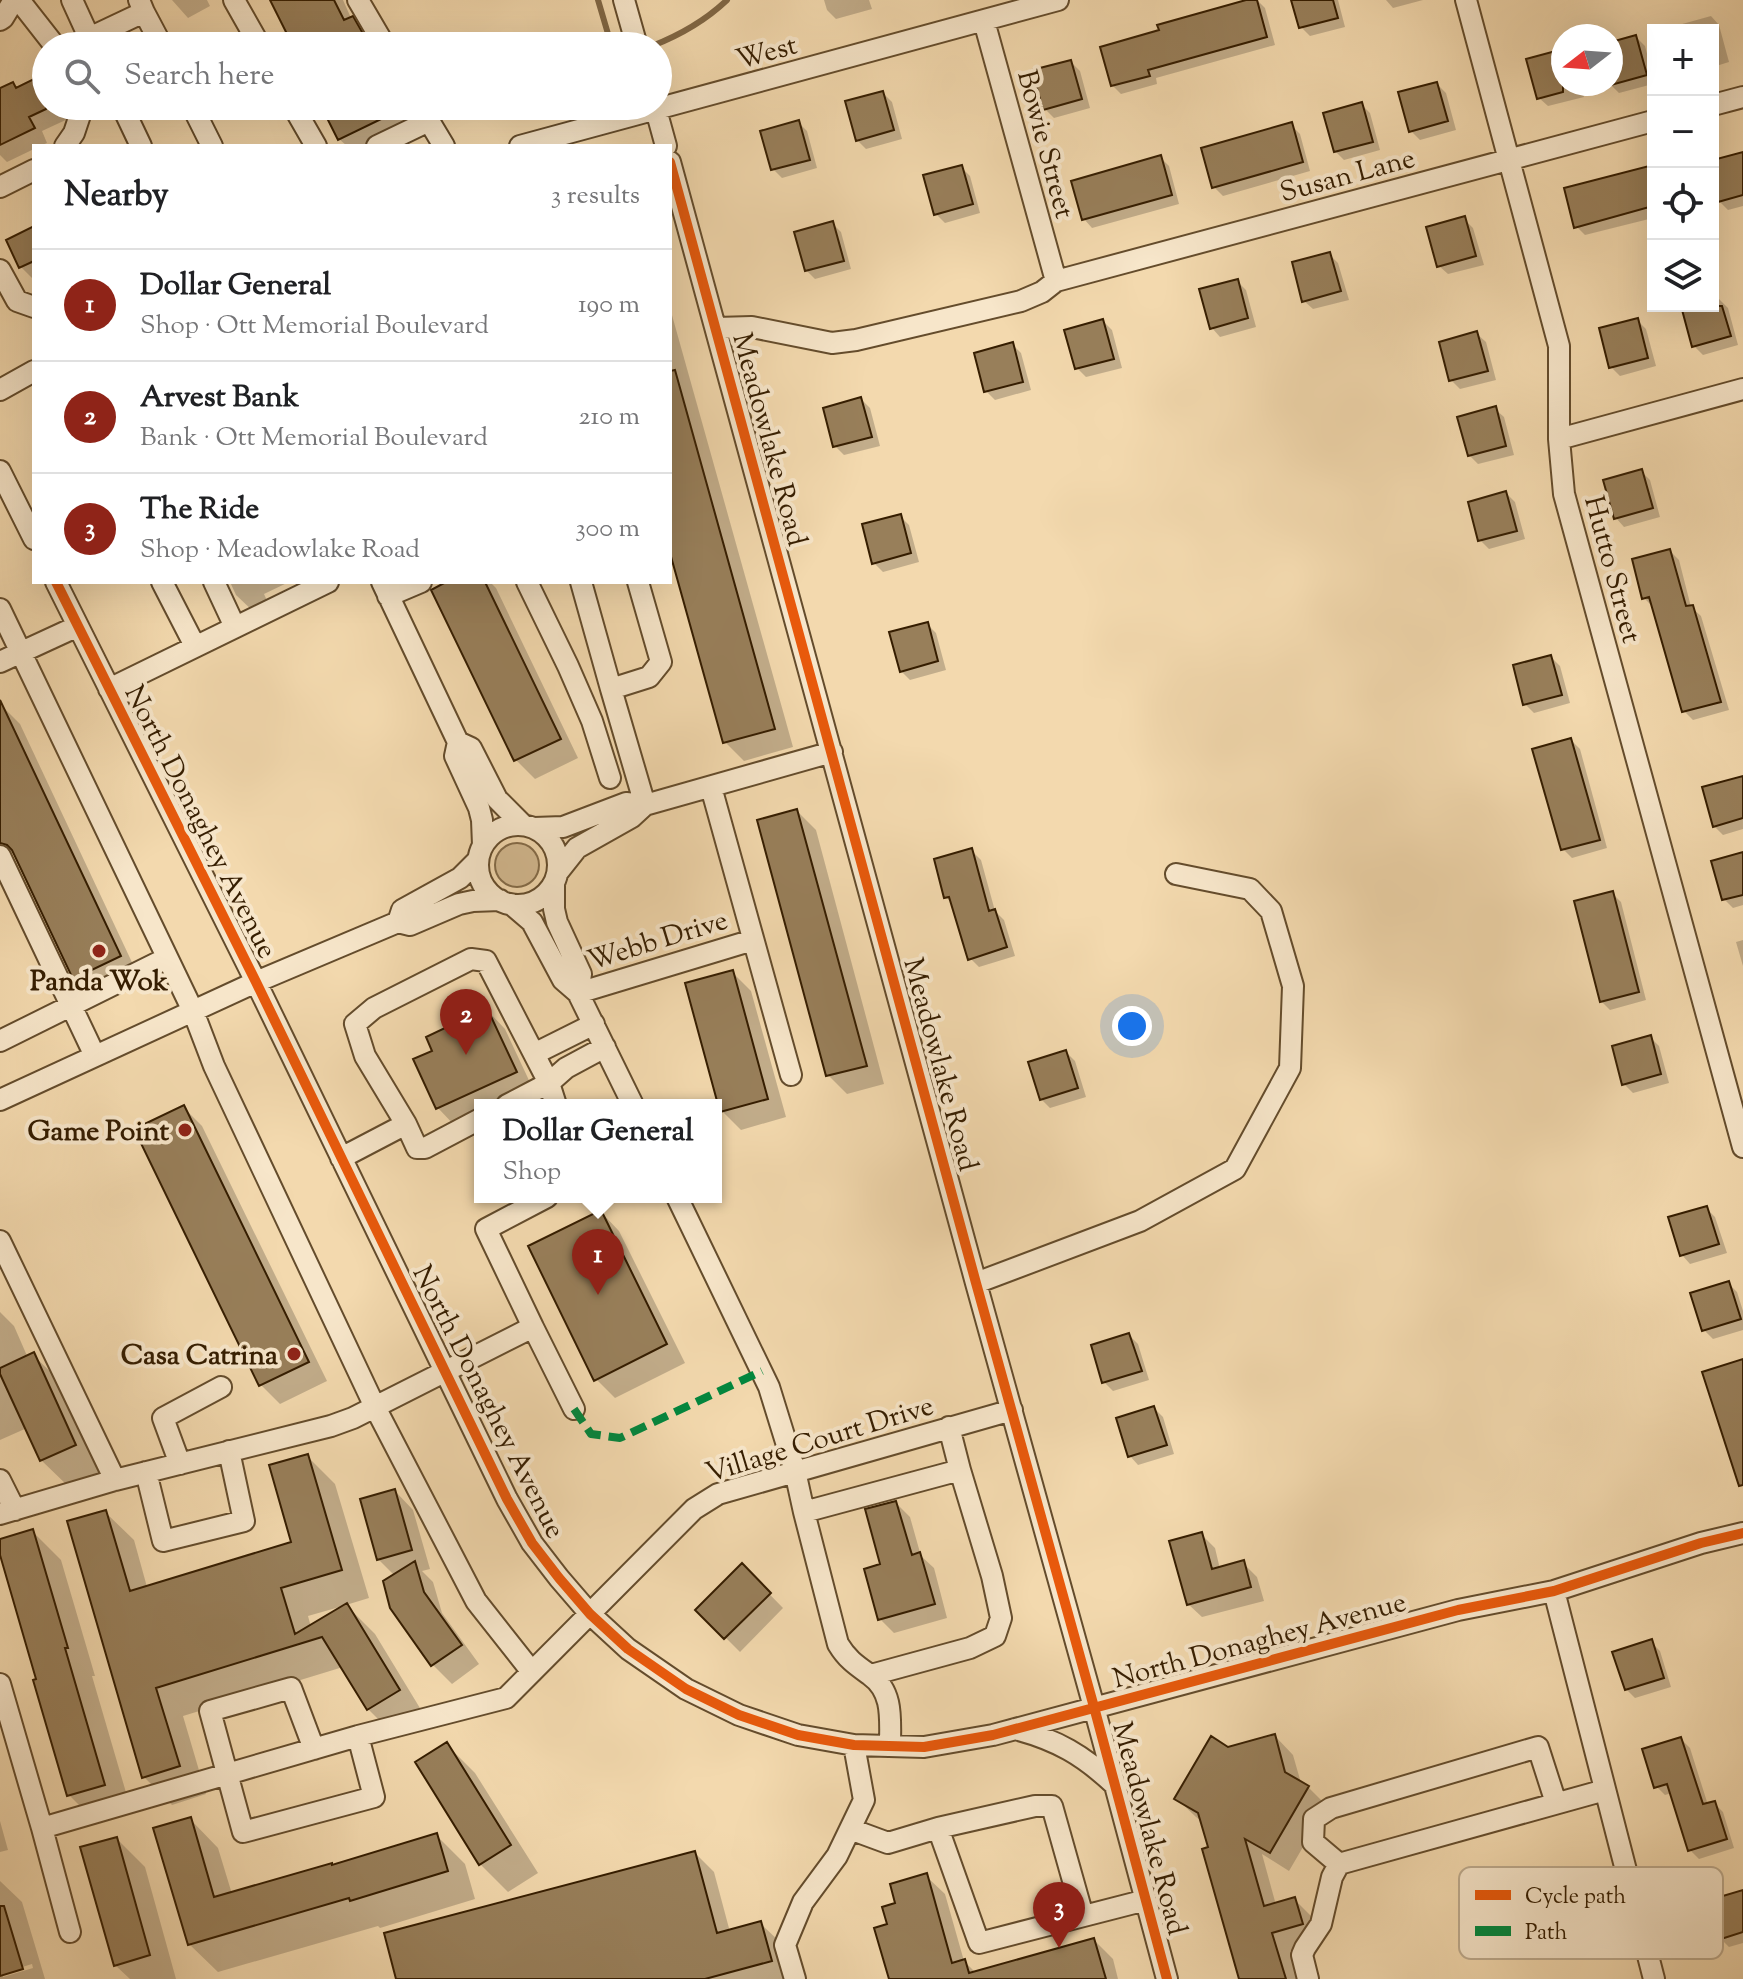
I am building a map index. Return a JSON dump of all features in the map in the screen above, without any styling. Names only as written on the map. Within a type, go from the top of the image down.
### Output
[{"type":"street","points":[[0,20],[17,0],[43,32]]},
{"type":"street","points":[[72,0],[86,32]]},
{"type":"street","points":[[234,0],[252,32]]},
{"type":"street","points":[[358,0],[377,32]]},
{"type":"street","points":[[624,0],[633,32]]},
{"type":"street","name":"West","points":[[672,104],[1058,0]]},
{"type":"street","name":"Hutto Street","points":[[1466,0],[1559,346],[1559,439],[1564,494],[1743,1147]]},
{"type":"street","points":[[105,32],[142,6],[155,32]]},
{"type":"street","name":"Bowie Street","points":[[984,21],[1056,281]]},
{"type":"street","points":[[1719,103],[1743,97]]},
{"type":"street","points":[[66,144],[78,120]]},
{"type":"street","points":[[129,120],[140,144]]},
{"type":"street","points":[[199,120],[211,144]]},
{"type":"street","points":[[301,120],[315,144]]},
{"type":"street","points":[[380,144],[416,120]]},
{"type":"street","points":[[429,120],[443,144]]},
{"type":"street","name":"West","points":[[527,144],[612,120]]},
{"type":"street","points":[[658,120],[665,144]]},
{"type":"street","name":"Susan Lane","points":[[716,328],[752,327],[832,343],[856,340],[1021,301],[1042,292],[1056,281],[1647,123]]},
{"type":"street","name":"Meadowlake Road","points":[[672,169],[1167,1979]]},
{"type":"street","points":[[0,187],[32,171]]},
{"type":"street","points":[[0,270],[17,301],[32,306]]},
{"type":"street","points":[[0,390],[32,372]]},
{"type":"street","points":[[1559,439],[1743,389]]},
{"type":"street","points":[[0,471],[32,535]]},
{"type":"street","name":"North Donaghey Avenue","points":[[57,584],[256,982],[507,1499],[532,1543],[590,1614],[628,1649],[686,1689],[739,1715],[798,1735],[854,1745],[924,1747],[993,1735],[1458,1610],[1554,1591],[1701,1543],[1743,1533]]},
{"type":"street","points":[[163,584],[195,646]]},
{"type":"street","points":[[215,584],[235,627]]},
{"type":"street","points":[[109,689],[324,584]]},
{"type":"street","points":[[411,584],[385,589],[458,742],[455,756],[482,820],[479,872],[483,884],[490,893],[532,922],[563,980],[578,993],[630,1099]]},
{"type":"street","points":[[528,584],[592,721],[610,778]]},
{"type":"street","points":[[582,584],[645,805]]},
{"type":"street","points":[[611,689],[649,677],[661,662],[639,584]]},
{"type":"street","points":[[0,609],[193,1011],[214,1066],[375,1407],[476,1601],[532,1672]]},
{"type":"street","points":[[0,662],[78,626]]},
{"type":"street","points":[[458,742],[471,748],[505,809],[547,837],[554,846],[558,861],[554,909],[581,974],[578,993]]},
{"type":"street","points":[[398,922],[402,910],[460,878],[493,833],[500,829],[511,825],[563,827],[626,803],[645,805],[832,752]]},
{"type":"street","points":[[711,787],[791,1075]]},
{"type":"street","points":[[0,1100],[256,982],[398,922],[410,925],[473,901],[527,904],[538,900],[547,892],[568,858],[584,843],[632,817],[645,805]]},
{"type":"street","points":[[0,856],[95,1056]]},
{"type":"street","points":[[976,1283],[1140,1221],[1235,1169],[1290,1068],[1293,986],[1271,911],[1250,889],[1176,874]]},
{"type":"street","name":"Webb Drive","points":[[578,993],[753,940]]},
{"type":"street","points":[[0,1041],[167,958]]},
{"type":"street","points":[[474,1122],[425,1148],[417,1148],[365,1056],[355,1024],[374,1008],[471,959],[486,961],[549,1083],[554,1099]]},
{"type":"street","points":[[534,1054],[594,1024]]},
{"type":"street","points":[[518,1099],[605,1047]]},
{"type":"street","points":[[341,1158],[406,1124]]},
{"type":"street","points":[[536,1203],[486,1229],[574,1409]]},
{"type":"street","points":[[680,1203],[769,1387],[795,1471],[838,1644],[844,1656],[871,1675],[887,1695],[890,1746]]},
{"type":"street","points":[[2,1248],[115,1480]]},
{"type":"street","points":[[0,1480],[7,1512],[115,1480],[331,1426],[533,1327]]},
{"type":"street","points":[[180,1464],[163,1418],[221,1387]]},
{"type":"street","name":"Village Court Drive","points":[[42,1828],[358,1736],[506,1698],[694,1509],[718,1494],[1012,1410]]},
{"type":"street","points":[[871,1675],[970,1648],[995,1636],[1001,1618],[949,1427]]},
{"type":"street","points":[[146,1472],[163,1541],[244,1521],[229,1451]]},
{"type":"street","points":[[804,1512],[960,1470]]},
{"type":"street","points":[[1554,1591],[1625,1867]]},
{"type":"street","points":[[0,1684],[70,1932]]},
{"type":"street","points":[[314,1749],[291,1688],[210,1711],[243,1832],[374,1797],[358,1736]]},
{"type":"street","points":[[1015,1729],[1044,1737],[1071,1750],[1115,1785]]},
{"type":"street","points":[[795,1979],[785,1945],[803,1902],[837,1856],[864,1800],[854,1745]]},
{"type":"street","points":[[1339,1864],[1313,1842],[1314,1819],[1331,1808],[1538,1747],[1556,1803]]},
{"type":"street","points":[[1308,1979],[1302,1955],[1321,1924],[1335,1867],[1339,1864],[1605,1790]]},
{"type":"street","points":[[850,1829],[888,1843],[1035,1806],[1052,1806],[1083,1916]]},
{"type":"street","points":[[938,1828],[979,1943],[1146,1900]]},
{"type":"street","points":[[1649,1959],[1654,1979]]},
{"type":"shaded area","points":[[517,843],[532,850],[539,865],[532,880],[517,887],[502,880],[495,865],[502,850]]},
{"type":"building","points":[[270,0],[334,0],[344,20],[353,16],[362,32],[286,32]]},
{"type":"building","points":[[1246,0],[1257,0],[1267,37],[1148,70],[1150,76],[1111,86],[1100,47],[1159,30],[1157,25]]},
{"type":"building","points":[[1291,0],[1333,0],[1338,18],[1299,28]]},
{"type":"building","points":[[1636,35],[1647,75],[1623,82],[1623,39]]},
{"type":"building","points":[[1551,52],[1551,95],[1537,99],[1526,59]]},
{"type":"building","points":[[1071,60],[1082,99],[1043,110],[1032,70]]},
{"type":"building","points":[[32,80],[32,116],[29,117],[35,128],[0,145],[0,88],[13,82],[16,88]]},
{"type":"building","points":[[1437,82],[1448,121],[1409,132],[1398,92]]},
{"type":"building","points":[[883,91],[894,130],[856,141],[845,101]]},
{"type":"building","points":[[1362,102],[1373,142],[1334,152],[1323,113]]},
{"type":"building","points":[[328,120],[379,120],[338,140]]},
{"type":"building","points":[[799,120],[810,160],[771,170],[760,131]]},
{"type":"building","points":[[1292,122],[1303,162],[1212,188],[1201,148]]},
{"type":"building","points":[[1743,152],[1743,195],[1719,202],[1719,158]]},
{"type":"building","points":[[1161,155],[1172,195],[1082,220],[1071,181]]},
{"type":"building","points":[[962,165],[973,204],[934,215],[923,175]]},
{"type":"building","points":[[1647,167],[1647,208],[1574,228],[1564,188]]},
{"type":"building","points":[[1465,216],[1476,256],[1437,267],[1426,227]]},
{"type":"building","points":[[833,221],[844,261],[805,271],[794,232]]},
{"type":"building","points":[[32,227],[32,262],[19,268],[6,240]]},
{"type":"building","points":[[1330,252],[1341,291],[1302,302],[1292,262]]},
{"type":"building","points":[[1238,279],[1248,318],[1210,329],[1199,289]]},
{"type":"building","points":[[1719,306],[1722,306],[1731,336],[1692,347],[1683,312],[1719,312]]},
{"type":"building","points":[[1638,318],[1648,358],[1609,368],[1599,328]]},
{"type":"building","points":[[1103,319],[1114,359],[1075,369],[1064,330]]},
{"type":"building","points":[[1477,331],[1488,371],[1449,381],[1439,342]]},
{"type":"building","points":[[1013,342],[1023,382],[984,392],[974,353]]},
{"type":"building","points":[[675,370],[775,729],[723,743],[672,560],[672,371]]},
{"type":"building","points":[[861,397],[872,437],[833,447],[823,408]]},
{"type":"building","points":[[1496,406],[1506,446],[1468,456],[1457,417]]},
{"type":"building","points":[[1642,469],[1653,508],[1614,519],[1603,480]]},
{"type":"building","points":[[1506,491],[1517,531],[1478,541],[1468,502]]},
{"type":"building","points":[[901,514],[911,553],[872,564],[862,524]]},
{"type":"building","points":[[1670,549],[1686,606],[1693,605],[1721,702],[1682,712],[1649,597],[1642,599],[1632,559]]},
{"type":"building","points":[[442,584],[486,584],[561,739],[514,761],[431,590]]},
{"type":"building","points":[[928,622],[938,661],[900,672],[889,632]]},
{"type":"building","points":[[1551,655],[1562,695],[1523,705],[1513,665]]},
{"type":"building","points":[[0,700],[121,956],[73,979],[12,850],[0,843]]},
{"type":"building","points":[[1571,738],[1600,840],[1561,850],[1532,749]]},
{"type":"building","points":[[1743,776],[1743,818],[1713,827],[1702,787]]},
{"type":"building","points":[[797,809],[867,1066],[826,1076],[757,820]]},
{"type":"building","points":[[972,848],[989,911],[995,909],[1007,947],[968,960],[949,897],[944,898],[934,859]]},
{"type":"building","points":[[1743,852],[1743,895],[1722,900],[1711,861]]},
{"type":"building","points":[[1613,891],[1639,992],[1600,1002],[1574,901]]},
{"type":"building","points":[[733,970],[768,1099],[722,1111],[722,1099],[716,1099],[685,983]]},
{"type":"building","points":[[487,1008],[517,1072],[436,1109],[413,1059],[432,1051],[426,1037]]},
{"type":"building","points":[[1651,1035],[1661,1074],[1622,1085],[1612,1046]]},
{"type":"building","points":[[1066,1050],[1078,1088],[1040,1100],[1028,1062]]},
{"type":"building","points":[[184,1105],[309,1362],[259,1386],[134,1129]]},
{"type":"building","points":[[1707,1206],[1719,1244],[1680,1256],[1668,1217]]},
{"type":"building","points":[[601,1210],[667,1344],[594,1381],[528,1246]]},
{"type":"building","points":[[1729,1281],[1741,1319],[1702,1331],[1690,1293]]},
{"type":"building","points":[[1129,1333],[1142,1371],[1102,1383],[1091,1345]]},
{"type":"building","points":[[34,1352],[76,1445],[40,1461],[0,1374],[0,1368]]},
{"type":"building","points":[[1743,1359],[1743,1485],[1739,1486],[1702,1372]]},
{"type":"building","points":[[1154,1406],[1167,1445],[1128,1457],[1116,1418]]},
{"type":"building","points":[[308,1454],[342,1570],[281,1588],[295,1634],[347,1603],[400,1690],[367,1710],[322,1637],[156,1688],[180,1766],[142,1778],[67,1521],[106,1510],[130,1591],[291,1542],[269,1465]]},
{"type":"building","points":[[395,1489],[412,1550],[377,1560],[360,1499]]},
{"type":"building","points":[[896,1501],[912,1555],[920,1552],[935,1604],[878,1620],[864,1569],[880,1564],[865,1509]]},
{"type":"building","points":[[33,1529],[105,1785],[67,1796],[0,1555],[0,1539]]},
{"type":"building","points":[[1202,1532],[1212,1569],[1244,1560],[1251,1587],[1187,1605],[1169,1541]]},
{"type":"building","points":[[415,1561],[424,1592],[462,1645],[431,1666],[390,1608],[383,1581]]},
{"type":"building","points":[[742,1563],[771,1593],[724,1639],[695,1610]]},
{"type":"building","points":[[1652,1639],[1664,1678],[1625,1690],[1612,1652]]},
{"type":"building","points":[[1275,1734],[1285,1772],[1309,1786],[1270,1853],[1245,1839],[1264,1906],[1295,1897],[1303,1924],[1272,1933],[1286,1979],[1239,1979],[1202,1849],[1208,1847],[1198,1813],[1174,1799],[1211,1736],[1228,1747]]},
{"type":"building","points":[[1681,1737],[1703,1804],[1715,1801],[1727,1839],[1688,1851],[1667,1784],[1654,1788],[1642,1749]]},
{"type":"building","points":[[447,1742],[511,1845],[479,1865],[415,1762]]},
{"type":"building","points":[[191,1817],[214,1897],[437,1833],[448,1871],[188,1945],[153,1828]]},
{"type":"building","points":[[117,1837],[150,1955],[114,1966],[80,1847]]},
{"type":"building","points":[[695,1851],[717,1933],[761,1921],[772,1961],[705,1979],[396,1979],[384,1933]]},
{"type":"building","points":[[927,1873],[952,1963],[965,1959],[969,1973],[1094,1938],[1106,1979],[889,1979],[874,1928],[887,1924],[882,1907],[895,1903],[890,1884]]},
{"type":"building","points":[[1743,1890],[1743,1932],[1723,1938],[1723,1896]]},
{"type":"building","points":[[0,1906],[4,1906],[23,1969],[0,1976]]},
{"type":"waterway","points":[[598,0],[607,32]]},
{"type":"waterway","points":[[672,37],[692,27],[727,0]]},
{"type":"marked path","points":[[574,1409],[591,1434],[620,1438],[762,1371]]},
{"type":"cycle path","points":[[672,169],[1167,1979]]},
{"type":"cycle path","points":[[57,584],[256,982],[507,1499],[532,1543],[590,1614],[628,1649],[686,1689],[739,1715],[798,1735],[854,1745],[924,1747],[993,1735],[1458,1610],[1554,1591],[1701,1543],[1743,1533]]},
{"type":"place","name":"Panda Wok","points":[[99,951]]},
{"type":"place","name":"Arvest Bank","points":[[466,1055]]},
{"type":"place","name":"Game Point","points":[[185,1130]]},
{"type":"place","name":"Dollar General","points":[[598,1295]]},
{"type":"place","name":"Casa Catrina","points":[[294,1354]]},
{"type":"place","name":"The Ride","points":[[1059,1948]]}]
